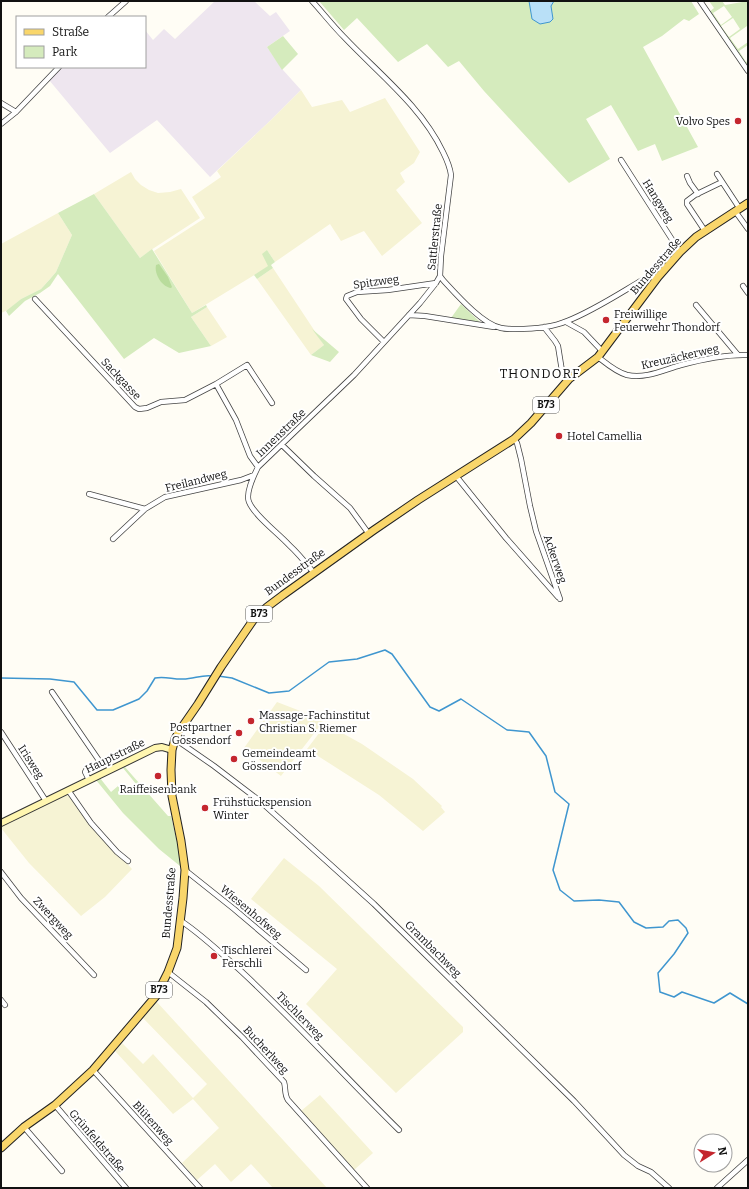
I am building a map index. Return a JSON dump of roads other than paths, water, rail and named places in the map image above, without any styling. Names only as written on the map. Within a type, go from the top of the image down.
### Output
[{"type":"main road","name":"Bundesstraße","points":[[1,1148],[24,1127],[55,1105],[94,1070],[156,996],[168,972],[176,948],[180,921],[184,870],[181,841],[172,796],[172,750],[175,739],[180,730],[254,619],[267,606],[368,534],[418,500],[514,439],[531,423],[569,379],[598,357],[658,277],[680,252],[696,237],[748,203]]},
{"type":"main road","name":"Hauptstraße","points":[[1,822],[155,748],[162,747],[172,750]]},
{"type":"street","points":[[109,16],[126,1]]},
{"type":"street","name":"Sattlerstraße","points":[[312,1],[344,37],[404,96],[419,114],[439,143],[451,175],[440,276],[484,320],[500,328],[544,328],[566,322],[581,315],[644,279],[658,277]]},
{"type":"street","points":[[700,1],[748,71]]},
{"type":"street","points":[[1,124],[16,112],[58,68]]},
{"type":"street","points":[[1,103],[16,112]]},
{"type":"street","name":"Hangweg","points":[[621,160],[680,252]]},
{"type":"street","points":[[717,174],[748,229]]},
{"type":"street","points":[[687,176],[698,194]]},
{"type":"street","points":[[705,231],[687,204],[687,201],[722,182]]},
{"type":"street","points":[[436,283],[440,276]]},
{"type":"street","name":"Innenstraße","points":[[314,573],[290,545],[254,510],[248,502],[247,496],[254,475],[258,467],[354,375],[436,283]]},
{"type":"street","name":"Spitzweg","points":[[383,342],[361,319],[346,299],[347,296],[357,292],[388,290],[436,283]]},
{"type":"street","points":[[743,286],[748,293]]},
{"type":"street","name":"Sackgasse","points":[[35,299],[135,407],[140,409],[147,408],[161,402],[185,400],[216,384],[247,365],[272,403]]},
{"type":"street","points":[[696,305],[738,355]]},
{"type":"street","points":[[409,315],[425,316],[500,328]]},
{"type":"street","points":[[566,322],[584,332],[602,351]]},
{"type":"street","points":[[544,328],[558,346],[562,371],[569,379]]},
{"type":"street","name":"Kreuzäckerweg","points":[[598,357],[620,372],[641,376],[707,359],[748,355]]},
{"type":"street","points":[[216,384],[236,420],[250,456],[258,467]]},
{"type":"street","name":"Ackerweg","points":[[456,476],[506,538],[560,599],[536,531],[521,459],[517,443],[514,439]]},
{"type":"street","points":[[282,445],[350,508],[368,534]]},
{"type":"street","name":"Freilandweg","points":[[113,539],[145,509],[165,497],[241,480],[254,475]]},
{"type":"street","points":[[241,480],[246,482],[249,486],[249,490]]},
{"type":"street","points":[[89,494],[145,509]]},
{"type":"street","points":[[52,692],[98,759],[99,762],[96,765],[85,772],[89,780]]},
{"type":"street","name":"Irisweg","points":[[1,732],[46,801]]},
{"type":"street","name":"Grambachweg","points":[[175,739],[249,792],[374,904],[574,1100],[624,1155],[638,1166],[651,1172],[666,1187]]},
{"type":"street","points":[[68,790],[91,823],[117,852],[128,861]]},
{"type":"street","name":"Wiesenhofweg","points":[[184,870],[234,909],[306,970]]},
{"type":"street","name":"Zwergweg","points":[[1,872],[21,898],[94,975]]},
{"type":"street","name":"Tischlerweg","points":[[180,921],[222,954],[258,988],[322,1050],[399,1130]]},
{"type":"street","name":"Bucherlweg","points":[[168,972],[206,1002],[242,1037],[284,1082],[288,1100],[367,1188]]},
{"type":"street","points":[[1,1000],[5,1004]]},
{"type":"street","name":"Blütenweg","points":[[94,1070],[200,1188]]},
{"type":"street","name":"Grünfeldstraße","points":[[55,1105],[126,1188]]},
{"type":"street","points":[[24,1127],[62,1171]]},
{"type":"street","points":[[717,1188],[748,1160]]},
{"type":"water","points":[[529,1],[554,1],[551,6],[553,19],[550,22],[540,24],[532,19]]},
{"type":"waterway","points":[[218,676],[232,678],[269,693],[289,691],[329,662],[357,659],[385,650],[392,654],[430,707],[439,711],[461,699],[507,730],[529,732],[546,756],[555,792],[569,804],[553,870],[560,890],[574,901],[599,900],[619,902],[634,922],[646,928],[663,927],[669,921],[678,920],[686,928],[688,933],[674,954],[658,973],[660,992],[674,997],[682,992],[714,1003],[730,993],[748,1004]]},
{"type":"waterway","points":[[1,678],[50,679],[74,682],[97,710],[113,710],[139,699],[147,691],[155,678],[162,677],[185,679],[212,676]]},
{"type":"place","name":"Volvo Spes","points":[[738,121]]},
{"type":"place","name":"Freiwillige Feuerwehr Thondorf","points":[[606,320]]},
{"type":"place","name":"Hotel Camellia","points":[[559,436]]},
{"type":"place","name":"Massage-Fachinstitut Christian S. Riemer","points":[[251,721]]},
{"type":"place","name":"Postpartner Gössendorf","points":[[239,733]]},
{"type":"place","name":"Gemeindeamt Gössendorf","points":[[234,759]]},
{"type":"place","name":"Raiffeisenbank","points":[[158,776]]},
{"type":"place","name":"Frühstückspension Winter","points":[[205,808]]},
{"type":"place","name":"Tischlerei Ferschli","points":[[214,956]]},
{"type":"district","name":"THONDORF","points":[[540,373]]}]
